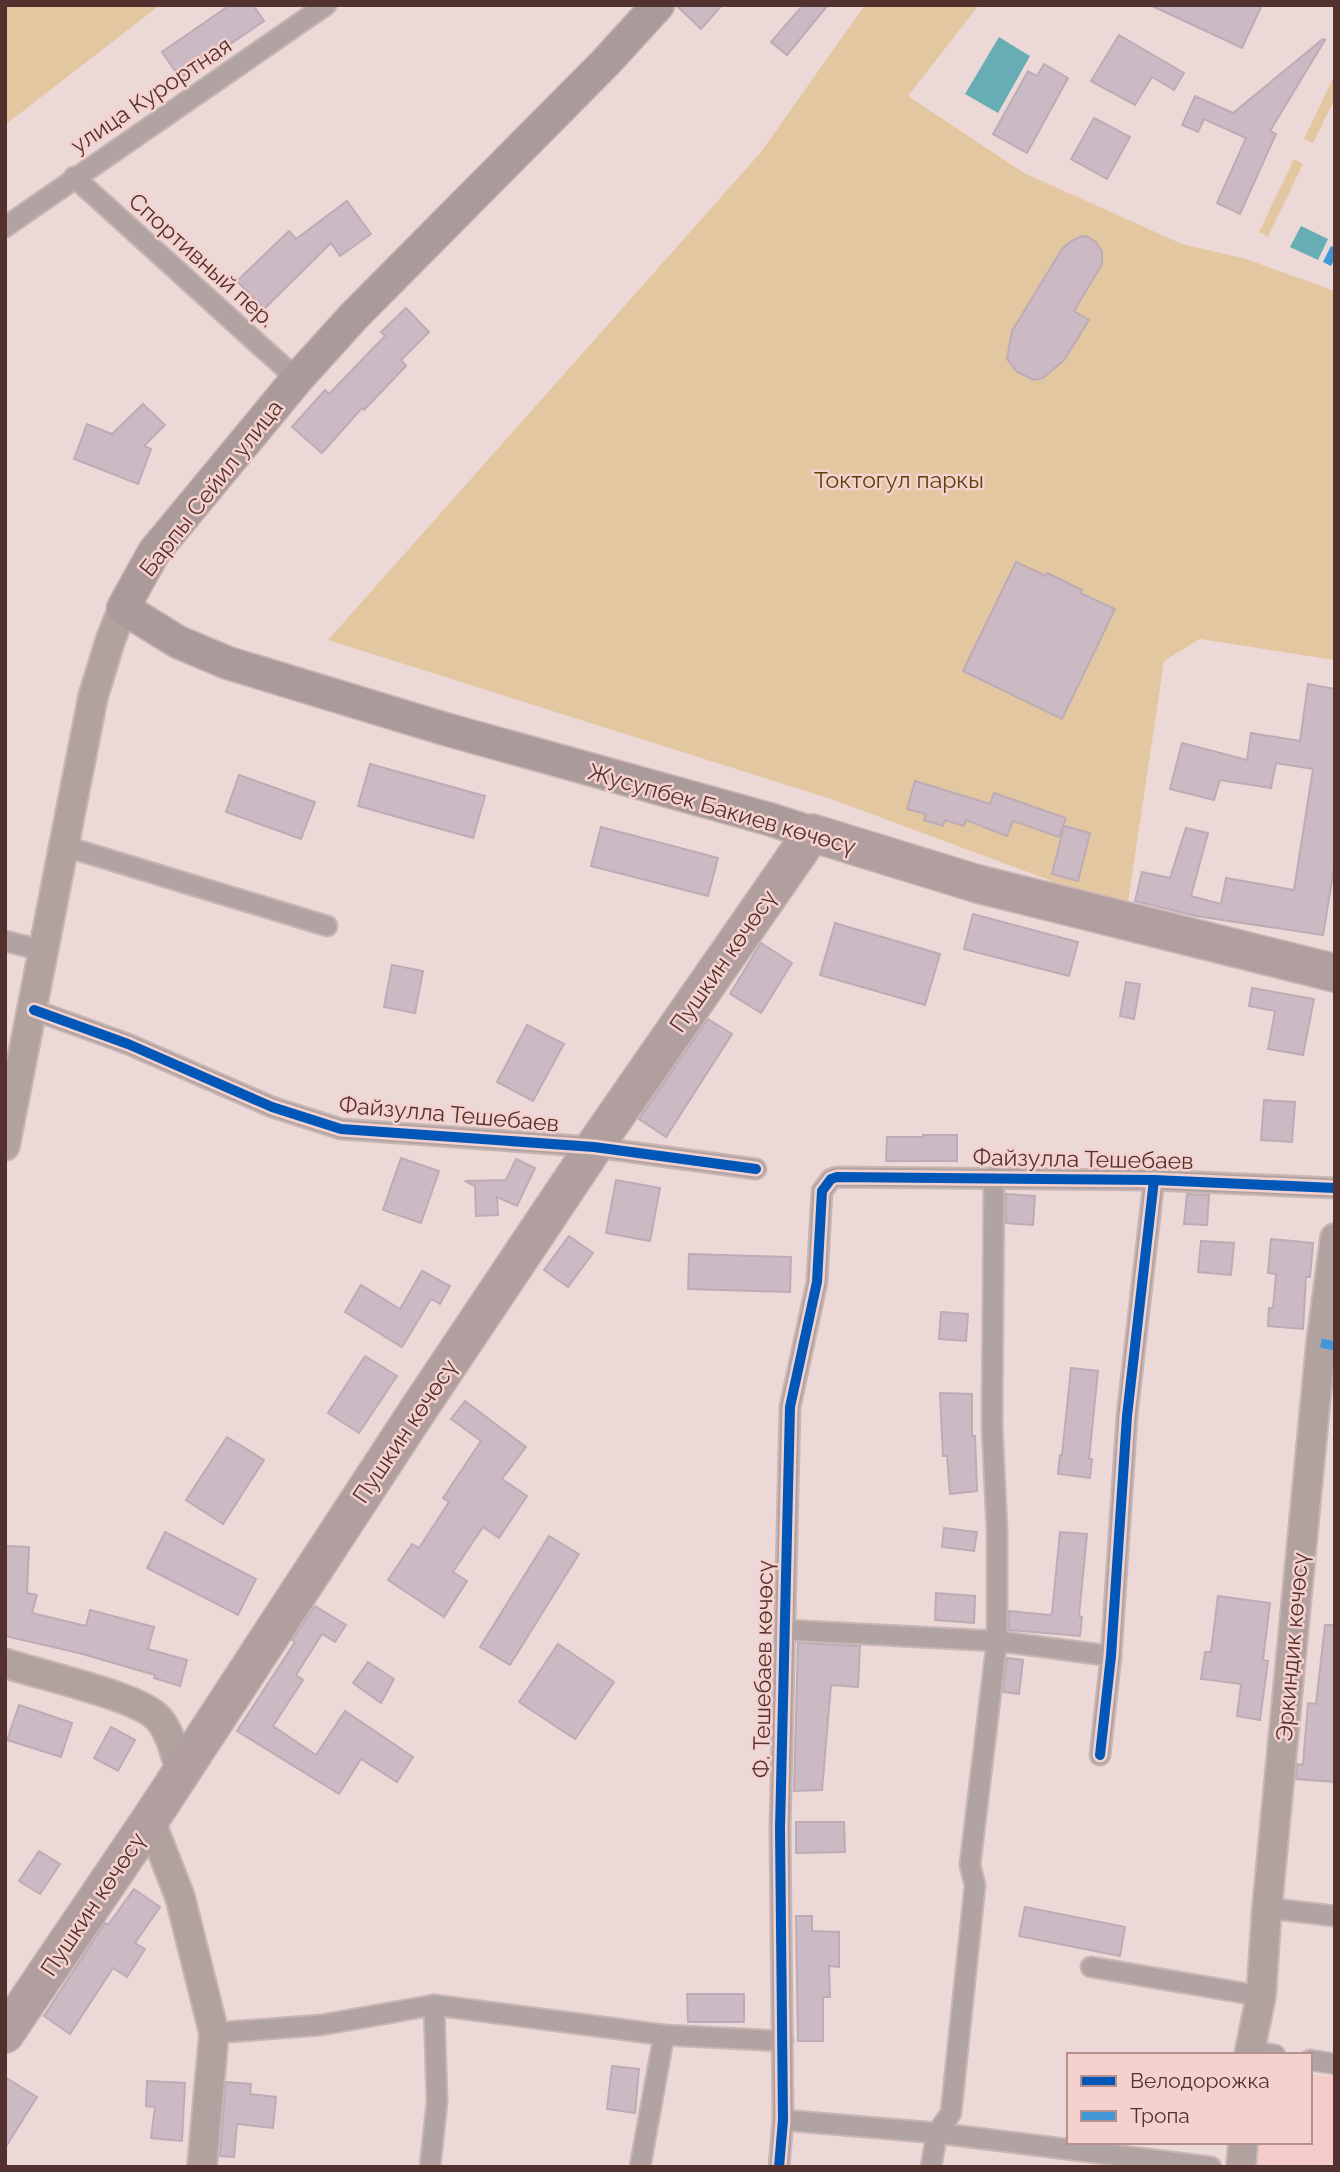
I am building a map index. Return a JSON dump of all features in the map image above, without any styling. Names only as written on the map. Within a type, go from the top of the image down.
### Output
[{"type":"highway","name":"Жусупбек Бакиев көчөсү","points":[[812,833],[978,884],[1335,973]]},
{"type":"highway","name":"Пушкин көчөсү","points":[[5,2034],[150,1820],[594,1147],[812,833]]},
{"type":"main road","name":"Барпы Сейил улица","points":[[5,1146],[34,1010],[93,697],[123,608],[154,552],[297,379],[353,317],[606,62],[658,5]]},
{"type":"main road","name":"Жусупбек Бакиев көчөсү","points":[[123,608],[178,642],[228,663],[445,729],[769,818],[812,833]]},
{"type":"main road","name":"Эркиндик көчөсү","points":[[1258,2053],[1266,1908],[1328,1345],[1335,1238]]},
{"type":"main road","points":[[5,1663],[133,1702],[157,1716],[168,1733],[181,1773]]},
{"type":"main road","points":[[150,1820],[180,1897],[214,2033],[202,2167]]},
{"type":"main road","points":[[1241,2167],[1243,2144]]},
{"type":"street","name":"улица Курортная","points":[[5,227],[326,5]]},
{"type":"street","name":"Спортивный пер.","points":[[74,177],[297,379]]},
{"type":"street","points":[[64,846],[327,926]]},
{"type":"street","points":[[5,941],[45,951]]},
{"type":"street","name":"Файзулла Тешебаев","points":[[34,1010],[128,1044],[272,1107],[341,1129],[594,1147],[756,1169]]},
{"type":"street","points":[[931,2167],[937,2133],[951,2113],[975,1885],[970,1865],[997,1641],[997,1530],[992,1426],[994,1177]]},
{"type":"street","name":"Файзулла Тешебаев","points":[[831,1179],[994,1177],[1154,1180],[1335,1188]]},
{"type":"street","name":"Ф. Тешебаев көчөсү","points":[[779,2167],[783,2120],[780,1829],[790,1407],[817,1282],[822,1191],[831,1179]]},
{"type":"street","points":[[1100,1755],[1111,1656],[1127,1416],[1154,1180]]},
{"type":"street","points":[[786,1630],[997,1641],[1111,1656]]},
{"type":"street","points":[[1266,1908],[1335,1916]]},
{"type":"street","points":[[1091,1967],[1261,1996]]},
{"type":"street","points":[[214,2033],[321,2025],[435,2005],[664,2035],[783,2040]]},
{"type":"street","points":[[430,2167],[437,2102],[435,2005]]},
{"type":"street","points":[[640,2167],[664,2035]]},
{"type":"street","points":[[1312,2060],[1335,2064]]},
{"type":"street","points":[[783,2120],[937,2133],[1211,2167]]},
{"type":"shaded area","points":[[1312,2074],[1335,2078],[1335,2167],[1254,2167],[1258,2144],[1312,2144]]},
{"type":"green space","points":[[5,5],[160,5],[5,125]]},
{"type":"green space","name":"Токтогул паркы","points":[[865,5],[979,5],[908,96],[1024,173],[1182,244],[1246,259],[1335,291],[1335,660],[1200,639],[1164,661],[1127,909],[834,800],[328,640],[761,152]]},
{"type":"green space","points":[[1335,74],[1335,98],[1313,143],[1304,139]]},
{"type":"green space","points":[[1294,159],[1303,164],[1268,237],[1259,232]]},
{"type":"water","points":[[999,37],[1030,56],[998,113],[965,94]]},
{"type":"water","points":[[1301,226],[1328,239],[1318,260],[1290,247]]},
{"type":"building","points":[[230,5],[253,5],[264,21],[180,78],[162,52]]},
{"type":"building","points":[[676,5],[722,5],[701,29]]},
{"type":"building","points":[[803,5],[828,5],[787,55],[771,42]]},
{"type":"building","points":[[1150,5],[1262,5],[1242,48]]},
{"type":"building","points":[[1119,35],[1184,73],[1174,90],[1152,77],[1135,105],[1091,81]]},
{"type":"building","points":[[1325,40],[1270,131],[1276,134],[1240,214],[1217,203],[1246,138],[1204,119],[1198,132],[1182,125],[1195,96],[1233,113]]},
{"type":"building","points":[[1044,64],[1068,78],[1027,153],[993,134],[1028,71],[1037,76]]},
{"type":"building","points":[[1094,118],[1130,137],[1107,179],[1071,159]]},
{"type":"building","points":[[347,201],[371,234],[340,256],[331,243],[264,309],[237,281],[289,231],[296,239]]},
{"type":"building","points":[[1082,236],[1096,242],[1102,252],[1102,264],[1074,311],[1089,320],[1064,360],[1043,378],[1034,380],[1017,372],[1007,359],[1012,331],[1062,249]]},
{"type":"building","points":[[406,308],[429,332],[401,360],[406,366],[364,410],[362,408],[322,453],[292,427],[325,390],[329,394],[385,336],[381,332]]},
{"type":"building","points":[[143,404],[165,425],[144,446],[151,449],[138,484],[74,459],[87,424],[112,434]]},
{"type":"building","points":[[1016,562],[1046,576],[1047,573],[1082,590],[1080,593],[1115,609],[1062,719],[963,671]]},
{"type":"building","points":[[1308,684],[1335,689],[1335,862],[1323,935],[1196,916],[1135,901],[1142,872],[1170,878],[1186,828],[1208,833],[1191,896],[1221,904],[1226,878],[1294,890],[1313,769],[1276,763],[1271,788],[1220,780],[1214,800],[1170,789],[1182,743],[1247,760],[1251,733],[1300,741]]},
{"type":"building","points":[[370,764],[485,796],[473,838],[358,806]]},
{"type":"building","points":[[239,775],[315,802],[301,839],[226,812]]},
{"type":"building","points":[[915,781],[990,804],[994,793],[1066,818],[1059,837],[1013,821],[1007,836],[966,820],[964,826],[945,820],[943,826],[924,820],[926,814],[907,809]]},
{"type":"building","points":[[1064,826],[1090,833],[1078,881],[1052,874]]},
{"type":"building","points":[[601,827],[718,858],[708,896],[591,866]]},
{"type":"building","points":[[973,914],[1078,942],[1069,976],[964,949]]},
{"type":"building","points":[[835,923],[940,954],[925,1005],[820,975]]},
{"type":"building","points":[[761,943],[792,963],[761,1013],[730,994]]},
{"type":"building","points":[[392,965],[423,971],[415,1013],[384,1007]]},
{"type":"building","points":[[1126,982],[1140,984],[1134,1019],[1120,1016]]},
{"type":"building","points":[[1252,988],[1314,999],[1303,1055],[1268,1049],[1275,1011],[1249,1006]]},
{"type":"building","points":[[708,1019],[732,1034],[666,1137],[639,1119]]},
{"type":"building","points":[[527,1025],[564,1044],[533,1101],[497,1082]]},
{"type":"building","points":[[1264,1100],[1295,1102],[1292,1142],[1261,1140]]},
{"type":"building","points":[[957,1135],[957,1161],[886,1161],[887,1137]]},
{"type":"building","points":[[401,1158],[439,1171],[421,1223],[383,1210]]},
{"type":"building","points":[[516,1159],[535,1168],[517,1206],[497,1197],[498,1215],[476,1216],[475,1186],[465,1181],[506,1180]]},
{"type":"building","points":[[616,1180],[660,1188],[650,1241],[606,1233]]},
{"type":"building","points":[[1006,1194],[1035,1196],[1033,1225],[1006,1223]]},
{"type":"building","points":[[1187,1194],[1209,1195],[1207,1225],[1184,1224]]},
{"type":"building","points":[[569,1236],[593,1253],[568,1287],[544,1270]]},
{"type":"building","points":[[1271,1239],[1313,1243],[1310,1277],[1306,1277],[1303,1329],[1268,1326],[1269,1308],[1273,1308],[1276,1274],[1268,1273]]},
{"type":"building","points":[[1201,1241],[1234,1243],[1231,1275],[1198,1272]]},
{"type":"building","points":[[689,1254],[791,1257],[790,1292],[688,1289]]},
{"type":"building","points":[[422,1271],[450,1286],[440,1304],[431,1299],[402,1347],[345,1312],[361,1285],[400,1309]]},
{"type":"building","points":[[941,1312],[968,1314],[966,1341],[939,1339]]},
{"type":"building","points":[[365,1356],[397,1376],[359,1433],[328,1413]]},
{"type":"building","points":[[1071,1368],[1098,1371],[1089,1459],[1092,1459],[1090,1478],[1058,1474]]},
{"type":"building","points":[[940,1393],[972,1394],[972,1436],[975,1436],[977,1491],[950,1494],[947,1456],[943,1456]]},
{"type":"building","points":[[465,1401],[526,1447],[502,1479],[527,1496],[499,1538],[483,1527],[453,1572],[467,1581],[444,1617],[388,1580],[412,1544],[419,1548],[449,1502],[443,1498],[481,1441],[451,1419]]},
{"type":"building","points":[[227,1437],[264,1460],[223,1524],[186,1500]]},
{"type":"building","points":[[944,1528],[977,1532],[974,1551],[942,1547]]},
{"type":"building","points":[[165,1532],[256,1579],[238,1615],[147,1568]]},
{"type":"building","points":[[1060,1532],[1087,1534],[1079,1616],[1082,1617],[1080,1636],[1009,1630],[1009,1611],[1052,1613]]},
{"type":"building","points":[[549,1536],[579,1554],[510,1665],[480,1647]]},
{"type":"building","points":[[5,1546],[29,1547],[27,1593],[37,1595],[32,1613],[86,1626],[90,1610],[154,1627],[148,1649],[187,1660],[180,1686],[154,1678],[155,1675],[79,1653],[5,1636]]},
{"type":"building","points":[[936,1593],[975,1596],[974,1623],[935,1620]]},
{"type":"building","points":[[1218,1596],[1270,1603],[1263,1660],[1268,1661],[1260,1720],[1237,1716],[1241,1684],[1201,1679],[1205,1652],[1211,1652]]},
{"type":"building","points":[[315,1606],[346,1625],[335,1642],[322,1634],[296,1675],[303,1680],[273,1726],[316,1755],[345,1711],[413,1757],[397,1782],[361,1759],[339,1794],[237,1731]]},
{"type":"building","points":[[1325,1625],[1335,1625],[1335,1782],[1296,1779],[1297,1764],[1303,1765],[1308,1703],[1316,1704]]},
{"type":"building","points":[[798,1643],[860,1646],[858,1687],[831,1685],[822,1790],[794,1791]]},
{"type":"building","points":[[558,1644],[614,1682],[575,1739],[519,1702]]},
{"type":"building","points":[[1007,1658],[1023,1660],[1019,1694],[1003,1692]]},
{"type":"building","points":[[368,1662],[394,1679],[381,1703],[353,1683]]},
{"type":"building","points":[[19,1705],[72,1723],[61,1757],[7,1740]]},
{"type":"building","points":[[111,1727],[135,1740],[118,1771],[94,1758]]},
{"type":"building","points":[[796,1822],[844,1822],[845,1852],[796,1853]]},
{"type":"building","points":[[39,1851],[60,1864],[40,1894],[19,1881]]},
{"type":"building","points":[[134,1889],[160,1907],[135,1943],[145,1949],[127,1977],[113,1968],[70,2034],[44,2016],[105,1923],[108,1925]]},
{"type":"building","points":[[1025,1907],[1125,1927],[1120,1956],[1019,1936]]},
{"type":"building","points":[[796,1916],[812,1916],[812,1931],[839,1932],[839,1967],[829,1966],[830,1997],[823,1997],[823,2041],[798,2041]]},
{"type":"building","points":[[687,1994],[744,1994],[744,2022],[688,2022]]},
{"type":"building","points":[[612,2066],[639,2069],[635,2113],[607,2109]]},
{"type":"building","points":[[5,2077],[37,2097],[5,2148]]},
{"type":"building","points":[[147,2081],[185,2083],[182,2141],[151,2138],[155,2107],[146,2106]]},
{"type":"building","points":[[226,2082],[251,2084],[250,2094],[276,2097],[273,2128],[237,2124],[234,2157],[220,2156]]},
{"type":"marked path","points":[[1327,264],[1335,248]]},
{"type":"marked path","points":[[1321,1343],[1335,1346]]},
{"type":"cycle path","points":[[34,1010],[128,1044],[272,1107],[341,1129],[594,1147],[756,1169]]},
{"type":"cycle path","points":[[779,2167],[783,2120],[780,1829],[790,1407],[817,1282],[822,1191],[831,1179],[837,1177],[1154,1180],[1335,1188]]},
{"type":"cycle path","points":[[1100,1755],[1111,1656],[1127,1416],[1154,1180]]}]
